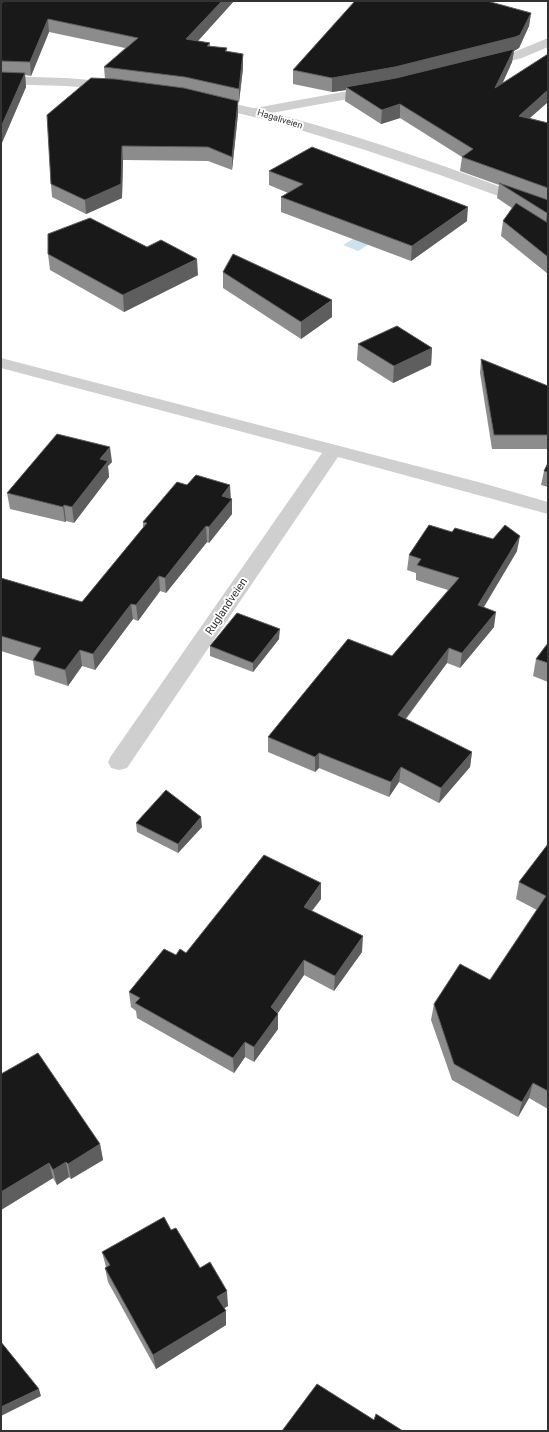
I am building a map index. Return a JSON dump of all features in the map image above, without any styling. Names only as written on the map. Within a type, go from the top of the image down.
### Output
[{"type":"street","points":[[474,66],[518,55],[548,42]]},
{"type":"street","points":[[1,80],[66,82],[126,88]]},
{"type":"street","points":[[255,112],[387,88]]},
{"type":"street","name":"Hagaliveien","points":[[199,99],[255,112],[374,148],[464,178],[548,210]]},
{"type":"street","points":[[1,363],[474,487],[548,508]]},
{"type":"street","name":"Ruglandveien","points":[[119,762],[333,450]]},
{"type":"water","points":[[369,229],[384,235],[358,251],[343,245]]},
{"type":"building","points":[[3,1],[222,1],[186,39],[210,43],[207,46],[227,48],[225,51],[243,54],[239,89],[185,77],[104,67],[138,38],[48,19],[30,62],[1,61],[1,4]]},
{"type":"building","points":[[355,1],[487,1],[531,13],[520,35],[515,37],[395,67],[332,78],[293,70]]},
{"type":"building","points":[[514,49],[495,88],[548,54],[548,90],[519,116],[548,123],[548,188],[462,157],[473,149],[400,104],[382,110],[346,87],[396,78]]},
{"type":"building","points":[[1,72],[25,73],[1,127]]},
{"type":"building","points":[[91,78],[115,79],[184,88],[238,101],[232,157],[208,147],[122,146],[121,184],[85,200],[51,184],[47,115]]},
{"type":"building","points":[[312,147],[468,207],[412,246],[281,197],[303,184],[269,171]]},
{"type":"building","points":[[499,183],[548,200],[548,213],[547,213]]},
{"type":"building","points":[[516,203],[548,223],[548,257],[503,221]]},
{"type":"building","points":[[90,218],[147,247],[161,240],[197,259],[123,295],[48,254],[48,234]]},
{"type":"building","points":[[233,254],[332,300],[301,322],[223,272]]},
{"type":"building","points":[[397,326],[432,348],[394,366],[358,344]]},
{"type":"building","points":[[481,359],[548,386],[548,435],[494,435]]},
{"type":"building","points":[[57,434],[110,447],[100,459],[108,461],[72,507],[64,505],[63,507],[7,493]]},
{"type":"building","points":[[548,463],[548,472],[544,471]]},
{"type":"building","points":[[196,475],[230,485],[222,496],[232,499],[209,527],[206,526],[165,578],[159,576],[136,605],[131,604],[93,654],[80,650],[65,670],[33,660],[41,648],[1,636],[1,578],[82,602],[147,523],[143,522],[177,482],[187,485]]},
{"type":"building","points":[[429,525],[452,532],[455,528],[493,539],[505,525],[520,536],[478,605],[496,612],[462,653],[449,648],[398,715],[472,752],[441,788],[401,767],[391,782],[319,753],[315,757],[268,737],[348,639],[392,656],[459,578],[417,565],[421,559],[409,555]]},
{"type":"building","points":[[237,613],[280,629],[253,663],[210,646]]},
{"type":"building","points":[[548,643],[548,663],[536,659]]},
{"type":"building","points":[[166,790],[201,817],[178,844],[136,823]]},
{"type":"building","points":[[548,844],[548,1091],[533,1083],[522,1102],[454,1064],[434,1004],[460,964],[490,980],[546,896],[519,882]]},
{"type":"building","points":[[264,855],[321,883],[304,907],[363,936],[335,976],[304,960],[271,1007],[278,1014],[254,1047],[245,1042],[233,1058],[135,1003],[140,998],[129,992],[164,949],[176,955],[180,949],[186,953]]},
{"type":"building","points":[[38,1053],[100,1144],[68,1164],[66,1162],[53,1170],[49,1163],[1,1192],[1,1074]]},
{"type":"building","points":[[164,1217],[171,1230],[176,1228],[200,1268],[210,1262],[227,1291],[217,1297],[226,1311],[153,1355],[105,1268],[110,1265],[102,1252]]},
{"type":"building","points":[[1,1342],[39,1389],[1,1407]]},
{"type":"building","points":[[317,1384],[374,1420],[376,1414],[403,1431],[282,1431]]}]
